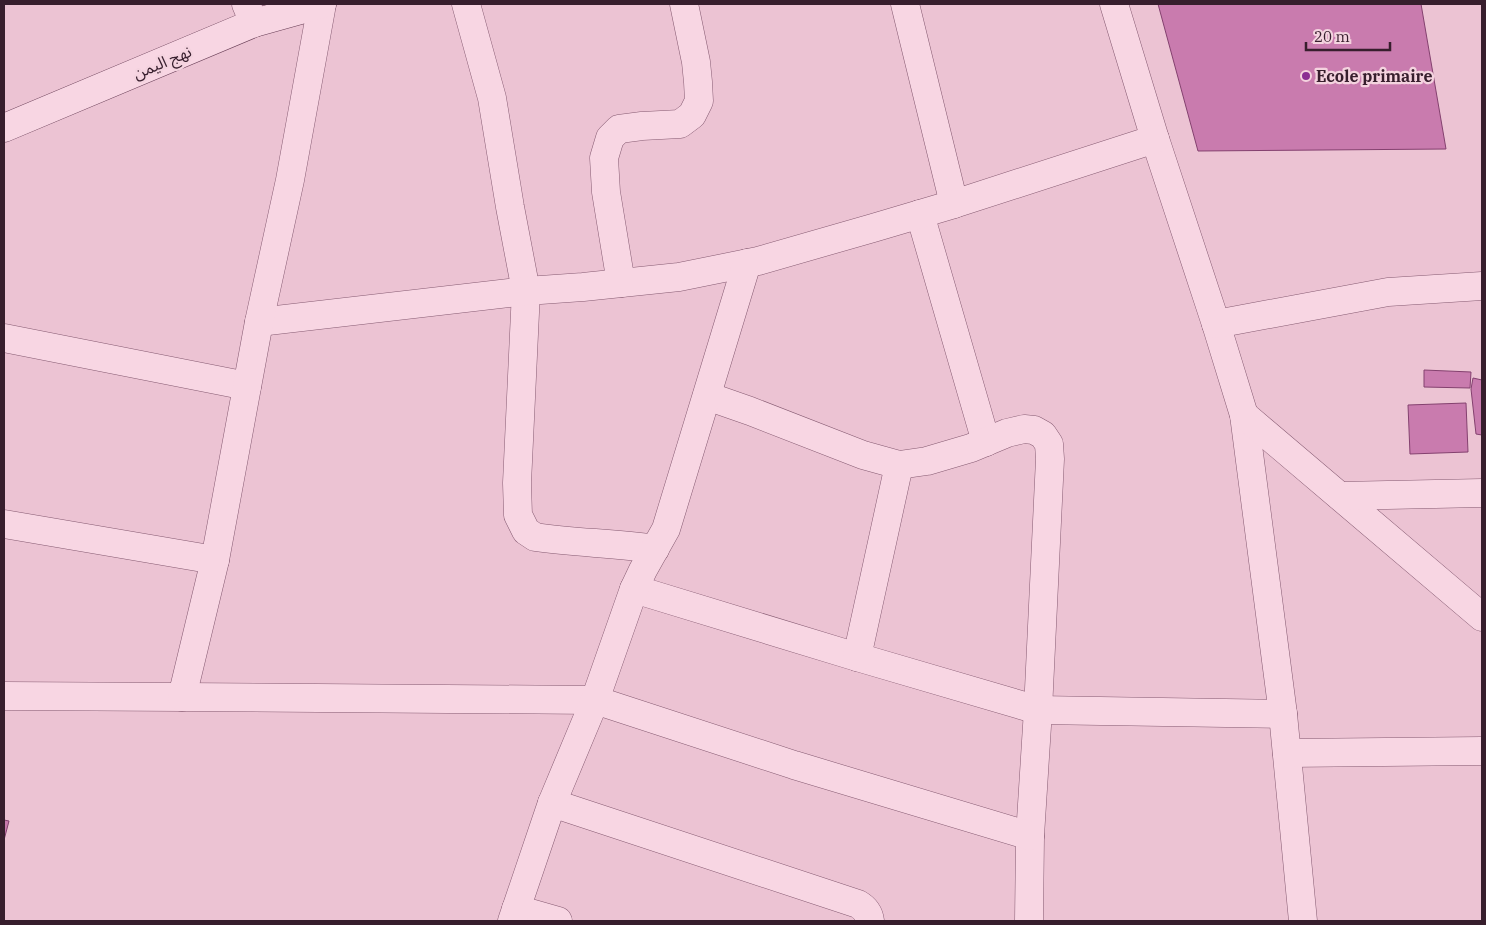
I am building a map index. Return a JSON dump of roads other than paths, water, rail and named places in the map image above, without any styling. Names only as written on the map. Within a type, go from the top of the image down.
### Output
[{"type":"street","name":"نهج اليمن","points":[[4,128],[250,14],[322,4]]},
{"type":"street","points":[[182,697],[215,560],[259,322],[290,180],[322,4]]},
{"type":"street","points":[[466,4],[492,98],[526,291],[517,483],[518,515],[526,531],[535,537],[655,549]]},
{"type":"street","points":[[621,284],[606,192],[604,158],[610,138],[619,129],[680,124],[692,115],[699,102],[696,62],[684,4]]},
{"type":"street","points":[[905,4],[954,204]]},
{"type":"street","points":[[1114,4],[1155,139],[1244,415],[1283,714],[1303,921]]},
{"type":"street","points":[[259,322],[526,291],[621,284],[679,277],[747,263],[920,214],[1155,139]]},
{"type":"street","points":[[920,214],[986,442]]},
{"type":"street","points":[[558,921],[514,915],[552,803],[595,700],[634,589],[666,529],[672,513],[747,263]]},
{"type":"street","points":[[1216,324],[1388,292],[1482,286]]},
{"type":"street","points":[[4,338],[247,386]]},
{"type":"street","points":[[707,396],[863,455],[898,465],[927,461],[1024,429],[1034,430],[1043,435],[1049,444],[1038,710],[1030,836],[1029,921]]},
{"type":"street","points":[[1244,415],[1482,617]]},
{"type":"street","points":[[857,657],[898,465]]},
{"type":"street","points":[[1340,496],[1482,494]]},
{"type":"street","points":[[4,524],[215,560]]},
{"type":"street","points":[[634,589],[1038,710],[1283,714]]},
{"type":"street","points":[[4,696],[595,700],[794,765],[1030,836]]},
{"type":"street","points":[[1287,752],[1482,751]]},
{"type":"street","points":[[552,803],[858,904],[866,910],[870,921]]},
{"type":"place","name":"Ecole primaire","points":[[1306,76]]}]
